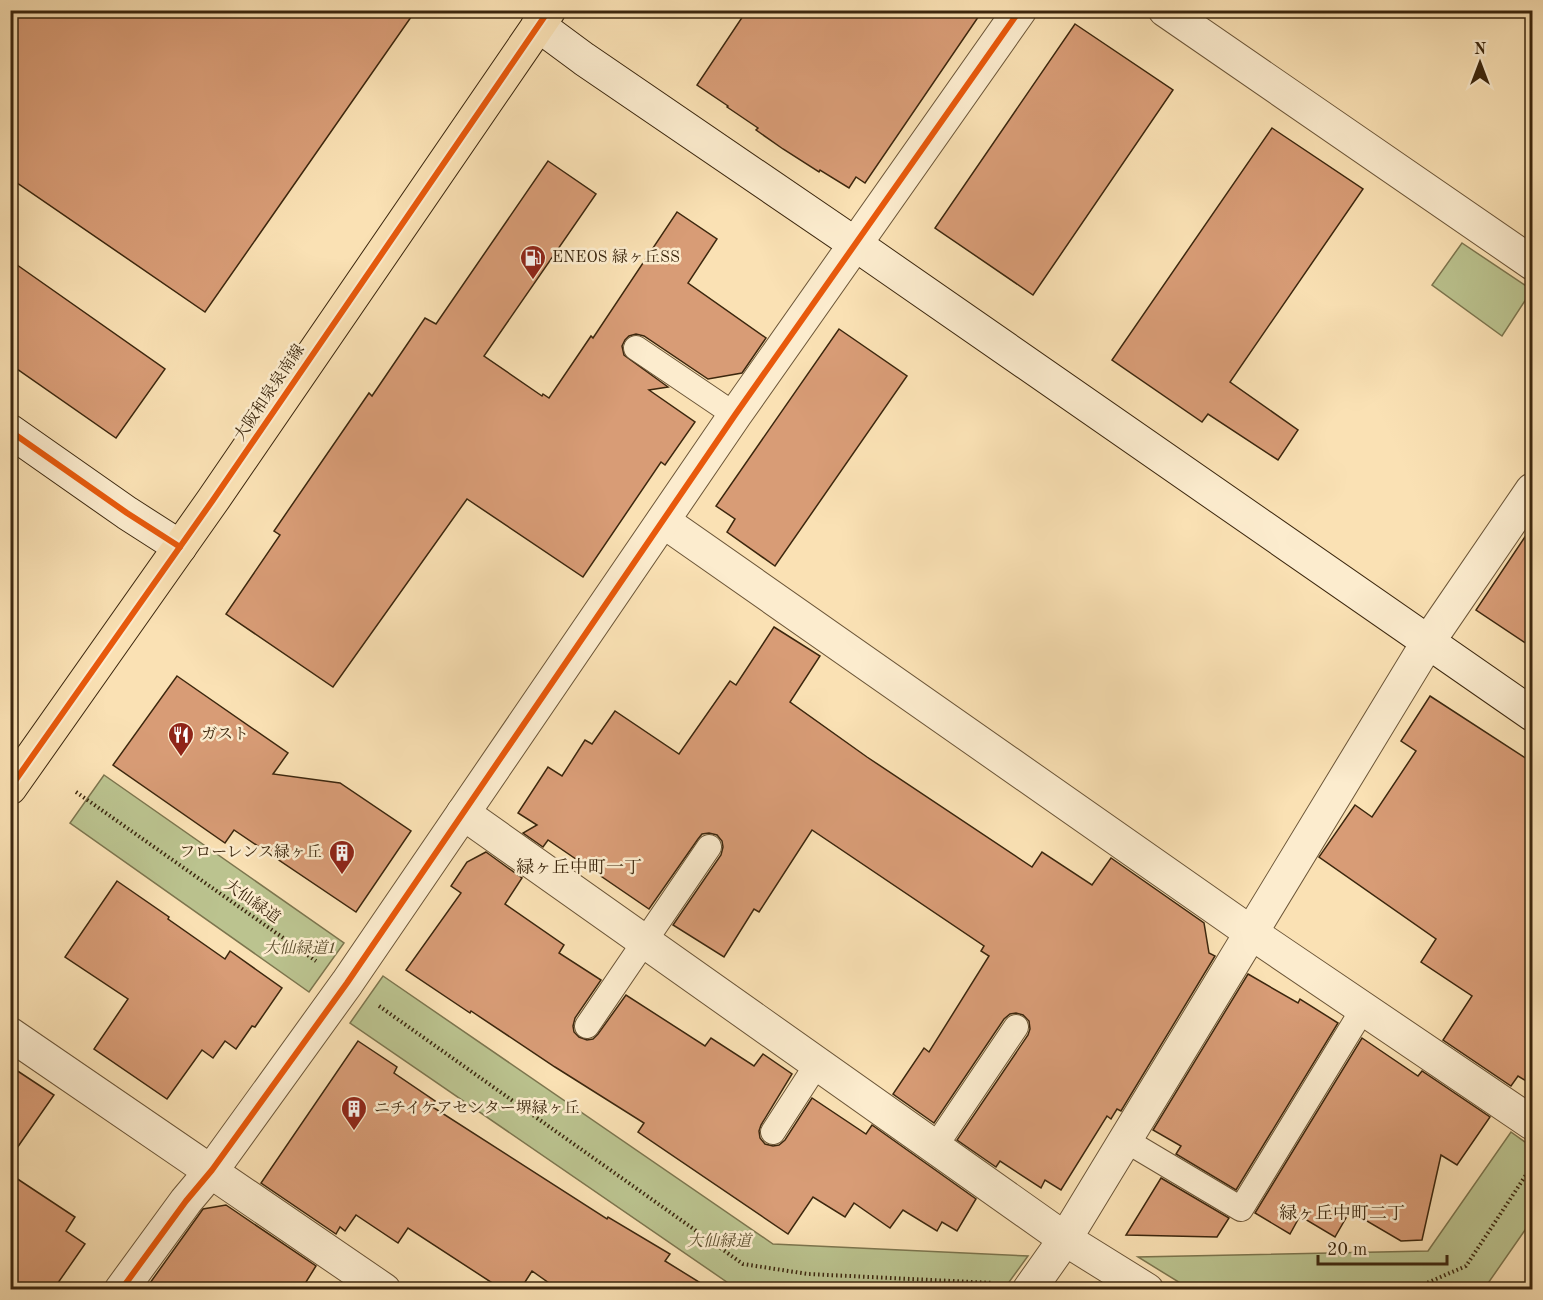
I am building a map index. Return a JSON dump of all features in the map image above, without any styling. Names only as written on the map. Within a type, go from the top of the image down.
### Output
[{"type":"main road","name":"大阪和泉泉南線","points":[[10,788],[544,18]]},
{"type":"street","points":[[121,1290],[186,1200],[212,1170],[347,983],[735,415],[1020,10]]},
{"type":"street","points":[[1165,10],[1533,262]]},
{"type":"street","points":[[544,18],[584,59],[1533,714]]},
{"type":"street","points":[[10,431],[127,513],[180,546]]},
{"type":"street","points":[[1029,1290],[1065,1239],[1428,642],[1533,490]]},
{"type":"street","points":[[663,521],[1250,932],[1533,1123]]},
{"type":"street","points":[[463,813],[1065,1239],[1147,1290]]},
{"type":"street","points":[[10,1034],[212,1170],[384,1290]]},
{"type":"lane","points":[[636,348],[735,415]]},
{"type":"lane","points":[[586,1026],[709,847]]},
{"type":"lane","points":[[1125,1140],[1241,1209],[1363,1009]]},
{"type":"lane","points":[[935,1148],[1016,1027]]},
{"type":"lane","points":[[773,1132],[817,1064]]},
{"type":"path","points":[[378,1005],[743,1264],[808,1274],[997,1283]]},
{"type":"path","points":[[1182,1285],[1413,1289],[1466,1266],[1533,1166]]},
{"type":"green space","points":[[1462,243],[1532,290],[1502,336],[1432,285]]},
{"type":"green space","name":"大仙緑道1","points":[[104,775],[344,943],[309,992],[70,823]]},
{"type":"green space","name":"大仙緑道","points":[[383,976],[773,1244],[1028,1256],[1004,1289],[737,1289],[350,1023]]},
{"type":"green space","points":[[1511,1132],[1532,1147],[1532,1220],[1484,1289],[1190,1289],[1138,1257],[1428,1251]]},
{"type":"building","points":[[10,10],[416,10],[205,312],[10,178]]},
{"type":"building","points":[[747,10],[983,10],[865,183],[856,177],[849,188],[783,149],[756,130],[758,128],[697,85]]},
{"type":"building","points":[[1075,24],[1173,90],[1033,295],[935,228]]},
{"type":"building","points":[[1272,128],[1363,189],[1230,382],[1298,430],[1278,460],[1208,414],[1202,422],[1112,360]]},
{"type":"building","points":[[548,161],[596,194],[484,356],[542,396],[543,394],[549,398],[591,336],[593,338],[677,212],[717,239],[688,283],[766,338],[742,373],[708,379],[644,336],[636,334],[629,336],[622,346],[624,355],[668,387],[649,390],[695,422],[665,465],[661,462],[583,577],[467,499],[333,687],[226,614],[280,535],[274,531],[369,393],[372,396],[425,318],[436,324]]},
{"type":"building","points":[[10,260],[165,369],[116,438],[10,364]]},
{"type":"building","points":[[839,329],[907,376],[775,566],[727,532],[735,519],[716,506]]},
{"type":"building","points":[[1533,525],[1533,648],[1476,610]]},
{"type":"building","points":[[774,627],[820,656],[790,702],[867,757],[1032,867],[1042,852],[1092,885],[1111,858],[1204,923],[1209,953],[1215,956],[1121,1111],[1117,1109],[1111,1119],[1107,1116],[1061,1190],[1045,1180],[1041,1188],[1000,1161],[996,1167],[957,1140],[1028,1035],[1029,1021],[1023,1015],[1010,1014],[1004,1019],[934,1123],[893,1094],[924,1048],[929,1052],[989,956],[981,951],[984,946],[812,830],[759,912],[754,909],[724,957],[673,925],[721,855],[722,841],[717,835],[702,834],[649,909],[548,840],[543,847],[523,833],[537,825],[518,813],[548,767],[562,776],[585,740],[592,744],[615,711],[679,754],[730,681],[736,685]]},
{"type":"building","points":[[177,676],[288,753],[273,774],[340,783],[411,831],[356,912],[234,830],[225,843],[113,765]]},
{"type":"building","points":[[1430,696],[1533,763],[1533,1085],[1518,1076],[1511,1086],[1443,1040],[1472,996],[1421,962],[1436,939],[1319,857],[1355,805],[1372,817],[1416,751],[1401,741]]},
{"type":"building","points":[[486,852],[522,878],[505,904],[564,945],[559,953],[601,980],[575,1018],[574,1032],[579,1037],[587,1040],[593,1039],[626,995],[705,1046],[711,1038],[754,1066],[763,1054],[792,1074],[761,1125],[760,1138],[765,1144],[779,1145],[785,1140],[812,1098],[866,1134],[872,1125],[976,1199],[957,1231],[942,1222],[937,1231],[903,1210],[890,1228],[854,1203],[845,1217],[813,1197],[788,1234],[638,1132],[644,1123],[406,970],[461,893],[451,886],[467,862]]},
{"type":"building","points":[[117,881],[225,959],[230,951],[282,988],[255,1027],[252,1026],[236,1049],[225,1041],[213,1058],[202,1050],[167,1099],[94,1049],[128,999],[65,957]]},
{"type":"building","points":[[1248,974],[1298,1003],[1300,999],[1338,1023],[1236,1190],[1176,1154],[1181,1146],[1153,1130]]},
{"type":"building","points":[[1362,1038],[1418,1076],[1422,1071],[1490,1117],[1457,1165],[1441,1155],[1422,1240],[1401,1241],[1350,1211],[1335,1237],[1300,1216],[1290,1234],[1255,1213]]},
{"type":"building","points":[[358,1041],[397,1067],[394,1073],[435,1101],[431,1106],[607,1219],[608,1217],[670,1254],[665,1261],[712,1290],[559,1290],[532,1271],[520,1290],[503,1290],[408,1228],[398,1243],[356,1215],[345,1231],[340,1227],[336,1234],[261,1183]]},
{"type":"building","points":[[10,1066],[54,1095],[10,1158]]},
{"type":"building","points":[[10,1174],[75,1217],[66,1231],[85,1244],[53,1290],[10,1290]]},
{"type":"building","points":[[1161,1178],[1229,1218],[1217,1237],[1126,1235]]},
{"type":"building","points":[[226,1205],[316,1266],[301,1290],[145,1290],[203,1209]]},
{"type":"cycle path","points":[[10,788],[213,500],[549,10]]},
{"type":"cycle path","points":[[121,1290],[186,1201],[212,1170],[347,983],[735,415],[1020,10]]},
{"type":"cycle path","points":[[10,431],[180,547]]},
{"type":"place","name":"ENEOS 緑ヶ丘SS","points":[[533,281]]},
{"type":"place","name":"ガスト","points":[[181,758]]},
{"type":"place","name":"フローレンス緑ヶ丘","points":[[342,876]]},
{"type":"place","name":"ニチイケアセンター堺緑ヶ丘","points":[[354,1132]]},
{"type":"district","name":"緑ヶ丘中町一丁","points":[[579,868]]},
{"type":"district","name":"緑ヶ丘中町二丁","points":[[1342,1214]]}]
